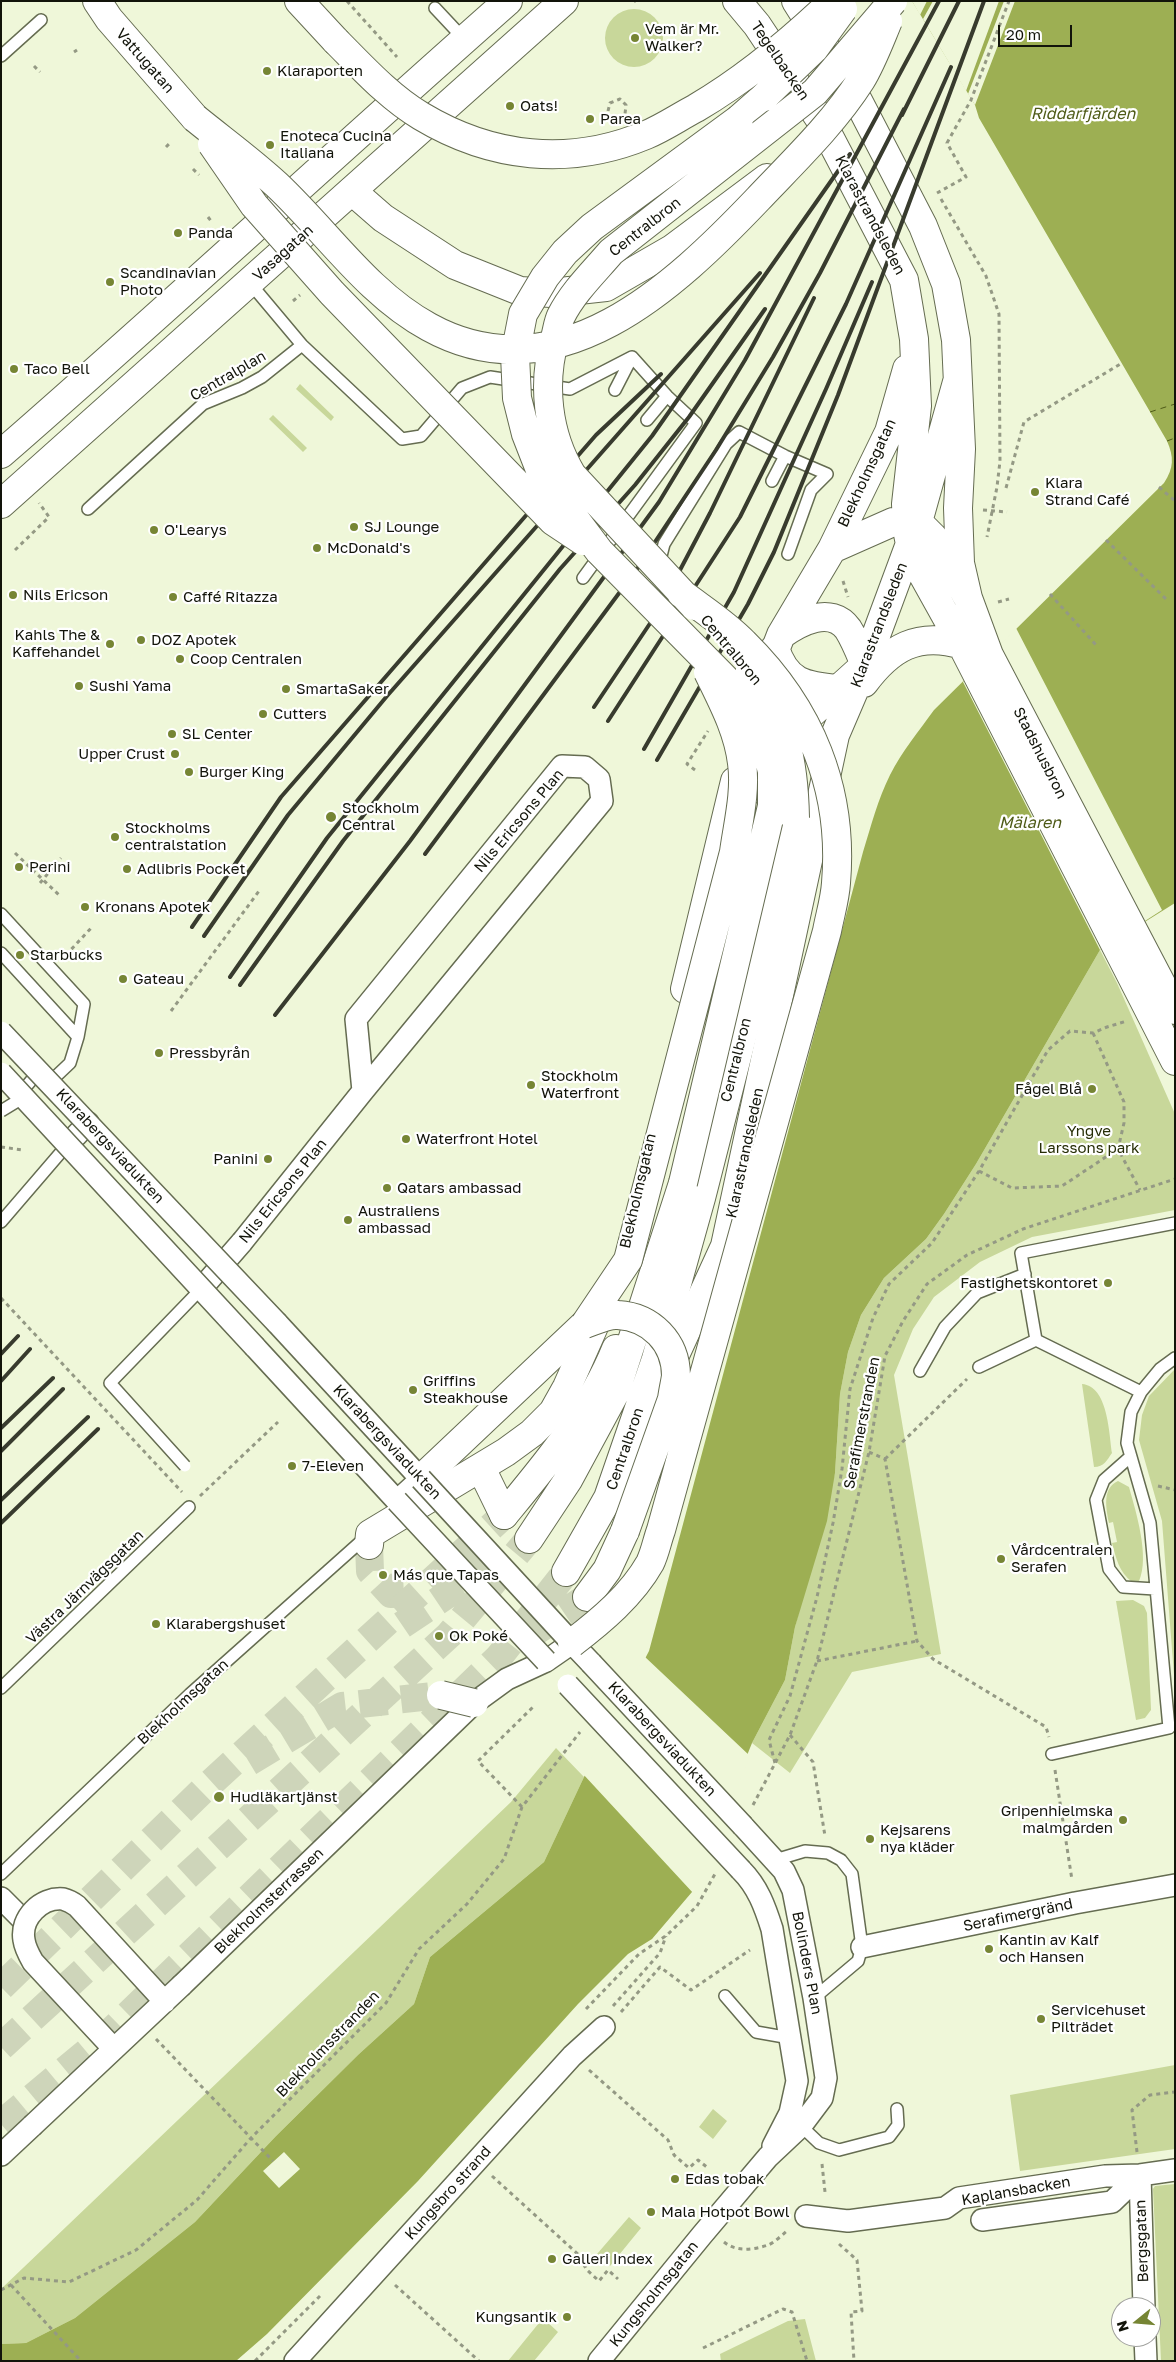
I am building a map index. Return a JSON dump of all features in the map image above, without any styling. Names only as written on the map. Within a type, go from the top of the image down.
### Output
[{"type":"main road","name":"Vattugatan","points":[[84,1],[103,10],[195,118]]},
{"type":"main road","points":[[1,454],[182,296],[255,226],[508,1]]},
{"type":"main road","name":"Vasagatan","points":[[1,504],[564,1]]},
{"type":"main road","name":"Tegelbacken","points":[[738,1],[757,25],[821,121]]},
{"type":"main road","name":"Klarastrandsleden","points":[[796,1],[854,93],[923,226],[937,257],[952,310],[956,340],[961,449],[958,530],[960,563],[980,601],[982,663]]},
{"type":"main road","points":[[301,4],[384,88],[420,116],[460,136],[498,150],[542,155],[602,150],[647,135],[719,94],[765,62],[833,1]]},
{"type":"main road","name":"Centralbron","points":[[608,1498],[656,1359],[772,806],[772,771],[763,739],[743,697],[599,551],[540,470],[526,434],[517,398],[515,355],[523,314],[545,277],[565,252],[592,227],[739,119],[814,49],[848,1]]},
{"type":"main road","name":"Centralbron","points":[[692,1190],[789,852],[795,818],[794,782],[789,748],[778,716],[762,686],[733,648],[572,475],[562,459],[549,412],[550,355],[561,316],[583,284],[611,252],[816,92],[893,1]]},
{"type":"main road","points":[[195,118],[277,185],[367,278],[399,307],[436,330],[460,341],[492,349],[525,349],[551,346],[615,322],[652,297],[716,243],[820,133],[862,79],[898,1]]},
{"type":"main road","points":[[195,118],[254,205],[332,293],[553,521],[599,551]]},
{"type":"main road","points":[[372,121],[366,142],[353,153],[346,164],[344,175],[352,191],[383,218],[455,265],[520,291],[551,293],[606,287],[672,249],[802,152]]},
{"type":"main road","name":"Klarastrandsleden","points":[[821,121],[904,280],[914,339],[916,406],[907,488],[912,529],[923,575],[962,645],[982,663]]},
{"type":"main road","points":[[250,283],[240,260],[242,248],[252,238],[255,226]]},
{"type":"main road","name":"Blekholmsgatan","points":[[369,1539],[481,1468],[532,1433],[552,1412],[566,1387],[619,1271],[725,820],[755,703],[778,642],[832,549],[890,432],[914,339]]},
{"type":"main road","name":"Klarastrandsleden","points":[[566,1572],[608,1498],[697,1311],[725,1246],[842,698],[865,665],[912,529],[957,382]]},
{"type":"main road","name":"Blekholmsgatan","points":[[832,549],[893,522],[912,529]]},
{"type":"main road","name":"Klarastrandsleden","points":[[912,529],[933,537],[980,601]]},
{"type":"main road","points":[[572,1643],[598,1623],[628,1592],[650,1563],[827,931],[836,883],[837,838],[828,782],[810,730],[779,680],[743,641],[681,593]]},
{"type":"main road","points":[[842,698],[793,678],[780,665],[778,642],[796,624],[827,616],[841,622],[848,629],[865,665]]},
{"type":"main road","name":"Klarastrandsleden","points":[[842,698],[893,652],[912,642],[944,640],[962,645]]},
{"type":"main road","points":[[421,1479],[584,1324],[628,1260],[735,843],[742,799],[742,763],[735,732],[698,650]]},
{"type":"main road","name":"Stadshusbron","points":[[982,663],[1123,935]]},
{"type":"main road","name":"Blekholmsgatan","points":[[725,820],[802,722],[842,698]]},
{"type":"main road","points":[[1123,935],[1175,1010]]},
{"type":"main road","points":[[1123,935],[1175,1061]]},
{"type":"main road","points":[[481,1468],[504,1515],[556,1452],[586,1406],[613,1357],[692,1190]]},
{"type":"main road","points":[[530,1539],[568,1480],[615,1394],[692,1190]]},
{"type":"main road","points":[[584,1324],[616,1314],[644,1321],[663,1336],[673,1356],[676,1376],[672,1399],[625,1531],[607,1570],[586,1597]]},
{"type":"main road","points":[[441,1695],[474,1703]]},
{"type":"street","name":"Nils Ericsons Plan","points":[[201,1289],[223,1266],[363,1091],[602,801],[599,778],[585,767],[562,766],[356,1019],[363,1091]]},
{"type":"street","name":"Klarabergsviadukten","points":[[1,1032],[42,1079],[88,1123],[223,1266],[772,1857]]},
{"type":"street","name":"Klarabergsviadukten","points":[[1,1073],[397,1501],[752,1880]]},
{"type":"street","points":[[68,1144],[88,1123]]},
{"type":"street","points":[[397,1501],[421,1479]]},
{"type":"street","name":"Blekholmsterrassen","points":[[1,2155],[165,2002],[474,1703],[507,1679],[546,1661],[572,1643]]},
{"type":"street","name":"Bolinders Plan","points":[[772,1857],[784,1871],[793,1890],[814,1998],[826,2078]]},
{"type":"street","name":"Bolinders Plan","points":[[752,1880],[764,1904],[772,1929],[797,2081]]},
{"type":"street","name":"Serafimergränd","points":[[862,1947],[1075,1903],[1175,1885]]},
{"type":"street","points":[[1,1898],[25,1922]]},
{"type":"street","points":[[114,2049],[33,1962],[26,1950],[23,1938],[25,1922],[36,1909],[51,1900],[64,1899],[77,1906],[165,2002]]},
{"type":"street","name":"Kungsbro strand","points":[[295,2361],[572,2056],[604,2027]]},
{"type":"street","name":"Kungsholmsgatan","points":[[600,2361],[708,2227],[768,2157],[796,2120],[822,2098],[826,2078]]},
{"type":"street","name":"Kungsholmsgatan","points":[[796,2120],[797,2081]]},
{"type":"street","name":"Kaplansbacken","points":[[806,2216],[848,2221],[945,2208],[959,2198],[1105,2176],[1140,2175],[1175,2170]]},
{"type":"street","name":"Kaplansbacken","points":[[982,2220],[1112,2202],[1140,2175]]},
{"type":"street","name":"Bergsgatan","points":[[1140,2175],[1144,2297]]},
{"type":"street","points":[[1145,2347],[1146,2361]]},
{"type":"lane","points":[[435,8],[465,40]]},
{"type":"lane","points":[[1,56],[41,20]]},
{"type":"lane","points":[[250,283],[302,345],[402,439],[421,436],[462,388],[490,377],[570,389],[632,357]]},
{"type":"lane","name":"Centralplan","points":[[88,509],[203,404],[242,388],[262,377],[302,345]]},
{"type":"lane","points":[[615,390],[632,357]]},
{"type":"lane","points":[[583,578],[696,423],[667,396],[632,357]]},
{"type":"lane","points":[[646,420],[667,396]]},
{"type":"lane","points":[[660,560],[664,544],[726,444],[739,432],[785,456],[827,474],[811,490],[788,554]]},
{"type":"lane","points":[[772,481],[785,456]]},
{"type":"lane","points":[[1,914],[84,1004],[78,1037],[70,1063],[42,1079],[1,1112]]},
{"type":"lane","points":[[1,953],[78,1037]]},
{"type":"lane","points":[[1,1112],[24,1097]]},
{"type":"lane","points":[[1,1222],[68,1144]]},
{"type":"lane","points":[[1036,1340],[1022,1253],[1175,1223]]},
{"type":"lane","points":[[920,1371],[945,1327],[978,1293],[1025,1274]]},
{"type":"lane","points":[[185,1466],[110,1382],[201,1289]]},
{"type":"lane","points":[[979,1367],[1036,1340]]},
{"type":"lane","points":[[1036,1340],[1141,1392]]},
{"type":"lane","points":[[1052,1754],[1172,1727],[1155,1589],[1150,1523],[1127,1443],[1131,1412],[1141,1392],[1160,1368],[1175,1358]]},
{"type":"lane","points":[[1130,1457],[1104,1480],[1096,1500],[1107,1560],[1109,1569],[1123,1587],[1155,1589]]},
{"type":"lane","name":"Västra Järnvägsgatan","points":[[1,1688],[191,1505]]},
{"type":"lane","name":"Blekholmsgatan","points":[[1,1874],[190,1694],[369,1539]]},
{"type":"lane","points":[[772,1857],[805,1851],[828,1853],[841,1860],[852,1874],[862,1947],[858,1961],[814,1998]]},
{"type":"lane","points":[[724,1996],[756,2032],[790,2038]]},
{"type":"lane","points":[[796,2120],[819,2143],[839,2150],[889,2137],[898,2125],[897,2109]]},
{"type":"path","points":[[347,1],[397,57]]},
{"type":"path","points":[[987,542],[1000,461],[999,314],[986,276],[938,193],[966,177],[947,143],[971,100],[1009,1]]},
{"type":"path","points":[[34,66],[40,72]]},
{"type":"path","points":[[608,110],[610,103],[622,100],[627,108],[622,117]]},
{"type":"path","points":[[208,217],[211,221]]},
{"type":"path","points":[[1006,488],[1024,422],[1122,363]]},
{"type":"path","points":[[1159,487],[1175,501]]},
{"type":"path","points":[[15,550],[49,517],[37,500]]},
{"type":"path","points":[[1106,540],[1168,600]]},
{"type":"path","points":[[1050,594],[1096,645]]},
{"type":"path","points":[[980,601],[1009,598]]},
{"type":"path","points":[[695,770],[687,764],[710,727]]},
{"type":"path","points":[[15,853],[59,895]]},
{"type":"path","points":[[40,883],[61,858]]},
{"type":"path","points":[[171,1011],[259,891]]},
{"type":"path","points":[[66,955],[93,926]]},
{"type":"path","points":[[776,1764],[769,1740],[790,1696],[817,1597],[834,1523],[850,1389],[873,1318],[889,1284],[932,1243],[979,1171],[1048,1050],[1070,1031],[1093,1033],[1107,1027]]},
{"type":"path","points":[[1093,1033],[1124,1102],[1124,1123],[1118,1149],[1140,1190]]},
{"type":"path","points":[[1,1147],[22,1150]]},
{"type":"path","points":[[979,1171],[1012,1188],[1062,1186],[1118,1149]]},
{"type":"path","name":"Serafimerstranden","points":[[770,1774],[790,1735],[817,1661],[869,1452],[885,1356],[903,1321],[927,1284],[967,1255],[1023,1229],[1175,1179]]},
{"type":"path","points":[[1,1298],[191,1505],[278,1422]]},
{"type":"path","points":[[885,1459],[979,1367]]},
{"type":"path","points":[[869,1452],[885,1459]]},
{"type":"path","points":[[885,1459],[917,1641],[934,1659],[1046,1727],[1052,1754],[1068,1860]]},
{"type":"path","points":[[817,1661],[917,1641]]},
{"type":"path","points":[[522,1807],[478,1761],[533,1707]]},
{"type":"path","name":"Blekholmsstranden","points":[[1,2290],[24,2278],[69,2282],[136,2250],[197,2200],[251,2138],[386,2003],[419,1949],[467,1904],[504,1859],[522,1807],[586,1724]]},
{"type":"path","points":[[790,1735],[814,1762],[821,1813]]},
{"type":"path","points":[[604,2027],[610,2010],[660,1953],[667,1935]]},
{"type":"path","points":[[621,2013],[660,1967],[691,1990],[750,1950]]},
{"type":"path","points":[[164,2048],[274,2161]]},
{"type":"path","points":[[572,2056],[668,2140],[674,2155],[690,2168],[698,2160],[708,2168]]},
{"type":"path","points":[[1140,2175],[1132,2110],[1150,2095],[1175,2092]]},
{"type":"path","name":"Kungsholmsgatan","points":[[708,2227],[731,2248],[742,2250],[769,2245],[806,2216],[825,2192],[819,2143]]},
{"type":"path","points":[[476,2161],[580,2256],[586,2269],[599,2281],[608,2270],[618,2279]]},
{"type":"path","points":[[854,2361],[851,2312],[862,2311],[857,2260]]},
{"type":"path","points":[[378,2270],[479,2361]]},
{"type":"path","points":[[11,2285],[82,2361]]},
{"type":"path","points":[[703,2348],[783,2309],[792,2312],[807,2361]]},
{"type":"green space","points":[[628,9],[640,9],[655,17],[663,32],[663,44],[655,59],[640,67],[628,67],[613,59],[605,44],[605,32],[613,17]]},
{"type":"green space","points":[[300,384],[334,417],[331,421],[296,389]]},
{"type":"green space","points":[[273,415],[307,448],[303,452],[269,419]]},
{"type":"green space","name":"Yngve Larssons park","points":[[1100,950],[1117,983],[1175,1114],[1175,1210],[1032,1237],[980,1262],[934,1297],[913,1329],[894,1375],[941,1654],[852,1672],[790,1773],[752,1743],[785,1680],[795,1627],[835,1473],[840,1394],[848,1352],[861,1315],[884,1278],[926,1239],[944,1214],[976,1164]]},
{"type":"green space","points":[[1175,1369],[1175,1688],[1162,1521],[1139,1440],[1142,1415],[1149,1396]]},
{"type":"green space","points":[[1082,1384],[1091,1387],[1097,1393],[1102,1401],[1108,1423],[1112,1453],[1105,1463],[1097,1467],[1094,1467]]},
{"type":"green space","points":[[1118,1481],[1129,1487],[1141,1534],[1143,1560],[1139,1581],[1132,1582],[1124,1574],[1112,1543],[1117,1542],[1113,1522],[1109,1523],[1106,1499],[1109,1488]]},
{"type":"green space","points":[[1133,1600],[1144,1606],[1147,1613],[1151,1710],[1145,1718],[1136,1720],[1116,1601]]},
{"type":"green space","points":[[556,1748],[584,1777],[544,1862],[430,1957],[414,2004],[359,2054],[276,2136],[195,2222],[75,2318],[26,2343],[1,2344],[1,2289],[511,1802]]},
{"type":"green space","points":[[1175,2065],[1175,2149],[1020,2171],[1010,2095]]},
{"type":"green space","points":[[713,2109],[727,2121],[713,2139],[699,2127]]},
{"type":"green space","points":[[1175,2184],[1175,2361],[1161,2361],[1161,2297],[1158,2297],[1153,2189],[1155,2186]]},
{"type":"green space","points":[[629,2217],[641,2228],[610,2266],[597,2254]]},
{"type":"green space","points":[[543,2318],[558,2332],[534,2361],[508,2361]]},
{"type":"green space","points":[[805,2319],[816,2361],[721,2361],[720,2354],[788,2321]]},
{"type":"water","name":"Mälaren","points":[[912,1],[1175,1],[1175,903],[1100,950],[976,1164],[944,1214],[926,1239],[884,1278],[861,1315],[848,1352],[840,1394],[835,1473],[827,1521],[795,1627],[785,1680],[752,1743],[692,1892],[652,1939],[628,1954],[578,2004],[418,2181],[267,2334],[236,2361],[1,2361],[1,2344],[26,2343],[75,2318],[195,2222],[276,2136],[359,2054],[414,2004],[430,1957],[544,1862],[584,1777],[649,1651],[863,852],[875,813],[890,775],[911,741],[934,710],[1164,483],[1170,472],[1172,457],[1167,441],[979,118],[975,105]]},
{"type":"pier","points":[[912,1],[927,1],[920,15]]},
{"type":"pier","points":[[933,1],[999,1],[966,91],[923,19]]},
{"type":"pier","points":[[1004,1],[1015,1],[975,105],[968,94]]},
{"type":"pier","points":[[1016,628],[1162,910],[1100,950],[963,682]]},
{"type":"pier","points":[[644,1656],[750,1756],[694,1894],[583,1774]]},
{"type":"pier","points":[[284,2152],[300,2169],[279,2188],[263,2171]]},
{"type":"ferry route","points":[[1150,412],[1175,404]]},
{"type":"ferry route","points":[[1167,441],[1175,438]]},
{"type":"tunnel","points":[[1,1987],[202,1791],[504,1515]]},
{"type":"tunnel","points":[[1,2047],[449,1635],[529,1539]]},
{"type":"tunnel","points":[[369,1545],[370,1571],[391,1594],[416,1593]]},
{"type":"tunnel","points":[[402,1625],[491,1565]]},
{"type":"tunnel","points":[[1,2124],[105,2037],[499,1657],[566,1572]]},
{"type":"tunnel","points":[[529,1636],[587,1597]]},
{"type":"tunnel","points":[[249,1762],[342,1706],[441,1695]]},
{"type":"railway","points":[[275,1015],[410,841],[659,502],[745,360],[939,1]]},
{"type":"railway","points":[[902,115],[959,1]]},
{"type":"railway","points":[[657,760],[748,604],[774,552],[838,395],[984,1]]},
{"type":"railway","points":[[608,721],[740,517],[846,304],[951,67]]},
{"type":"railway","points":[[425,854],[637,569],[716,450],[773,357],[820,273],[904,109]]},
{"type":"railway","points":[[230,977],[327,838],[652,436],[850,154]]},
{"type":"railway","points":[[204,936],[288,815],[387,696],[760,273]]},
{"type":"railway","points":[[644,749],[734,592],[872,282]]},
{"type":"railway","points":[[594,707],[659,610],[710,513],[814,298]]},
{"type":"railway","points":[[240,985],[343,841],[560,569],[635,485],[689,417],[765,309]]},
{"type":"railway","points":[[192,927],[281,797],[596,435],[661,374]]},
{"type":"railway","points":[[1,1354],[18,1336]]},
{"type":"railway","points":[[1,1381],[30,1349]]},
{"type":"railway","points":[[1,1428],[53,1378]]},
{"type":"railway","points":[[1,1451],[63,1389]]},
{"type":"railway","points":[[1,1500],[88,1417]]},
{"type":"railway","points":[[1,1523],[98,1429]]},
{"type":"place","name":"Vem är Mr. Walker?","points":[[635,38]]},
{"type":"place","name":"Klaraporten","points":[[267,71]]},
{"type":"place","name":"Oats!","points":[[510,106]]},
{"type":"place","name":"Parea","points":[[590,119]]},
{"type":"place","name":"Enoteca Cucina Italiana","points":[[270,145]]},
{"type":"place","name":"Panda","points":[[178,233]]},
{"type":"place","name":"Scandinavian Photo","points":[[110,282]]},
{"type":"place","name":"Taco Bell","points":[[14,369]]},
{"type":"place","name":"Klara Strand Café","points":[[1035,492]]},
{"type":"place","name":"SJ Lounge","points":[[354,527]]},
{"type":"place","name":"O'Learys","points":[[154,530]]},
{"type":"place","name":"McDonald's","points":[[317,548]]},
{"type":"place","name":"Nils Ericson","points":[[13,595]]},
{"type":"place","name":"Caffé Ritazza","points":[[173,597]]},
{"type":"place","name":"DOZ Apotek","points":[[141,640]]},
{"type":"place","name":"Kahls The & Kaffehandel","points":[[110,644]]},
{"type":"place","name":"Coop Centralen","points":[[180,659]]},
{"type":"place","name":"Sushi Yama","points":[[79,686]]},
{"type":"place","name":"SmartaSaker","points":[[286,689]]},
{"type":"place","name":"Cutters","points":[[263,714]]},
{"type":"place","name":"SL Center","points":[[172,734]]},
{"type":"place","name":"Upper Crust","points":[[175,754]]},
{"type":"place","name":"Burger King","points":[[189,772]]},
{"type":"place","name":"Stockholm Central","points":[[331,817]]},
{"type":"place","name":"Stockholms centralstation","points":[[115,837]]},
{"type":"place","name":"Perini","points":[[19,867]]},
{"type":"place","name":"Adlibris Pocket","points":[[127,869]]},
{"type":"place","name":"Kronans Apotek","points":[[85,907]]},
{"type":"place","name":"Starbucks","points":[[20,955]]},
{"type":"place","name":"Gateau","points":[[123,979]]},
{"type":"place","name":"Pressbyrån","points":[[159,1053]]},
{"type":"place","name":"Stockholm Waterfront","points":[[531,1085]]},
{"type":"place","name":"Fågel Blå","points":[[1092,1089]]},
{"type":"place","name":"Waterfront Hotel","points":[[406,1139]]},
{"type":"place","name":"Panini","points":[[268,1159]]},
{"type":"place","name":"Qatars ambassad","points":[[387,1188]]},
{"type":"place","name":"Australiens ambassad","points":[[348,1220]]},
{"type":"place","name":"Fastighetskontoret","points":[[1108,1283]]},
{"type":"place","name":"Griffins Steakhouse","points":[[413,1390]]},
{"type":"place","name":"7-Eleven","points":[[292,1466]]},
{"type":"place","name":"Vårdcentralen Serafen","points":[[1001,1559]]},
{"type":"place","name":"Más que Tapas","points":[[383,1575]]},
{"type":"place","name":"Klarabergshuset","points":[[156,1624]]},
{"type":"place","name":"Ok Poké","points":[[439,1636]]},
{"type":"place","name":"Hudläkartjänst","points":[[219,1797]]},
{"type":"place","name":"Gripenhielmska malmgården","points":[[1123,1820]]},
{"type":"place","name":"Kejsarens nya kläder","points":[[870,1839]]},
{"type":"place","name":"Kantin av Kalf och Hansen","points":[[989,1949]]},
{"type":"place","name":"Servicehuset Pilträdet","points":[[1041,2019]]},
{"type":"place","name":"Edas tobak","points":[[675,2179]]},
{"type":"place","name":"Mala Hotpot Bowl","points":[[651,2212]]},
{"type":"place","name":"Galleri Index","points":[[552,2259]]},
{"type":"place","name":"Kungsantik","points":[[567,2317]]},
{"type":"water label","name":"Riddarfjärden","points":[[1083,114]]}]
